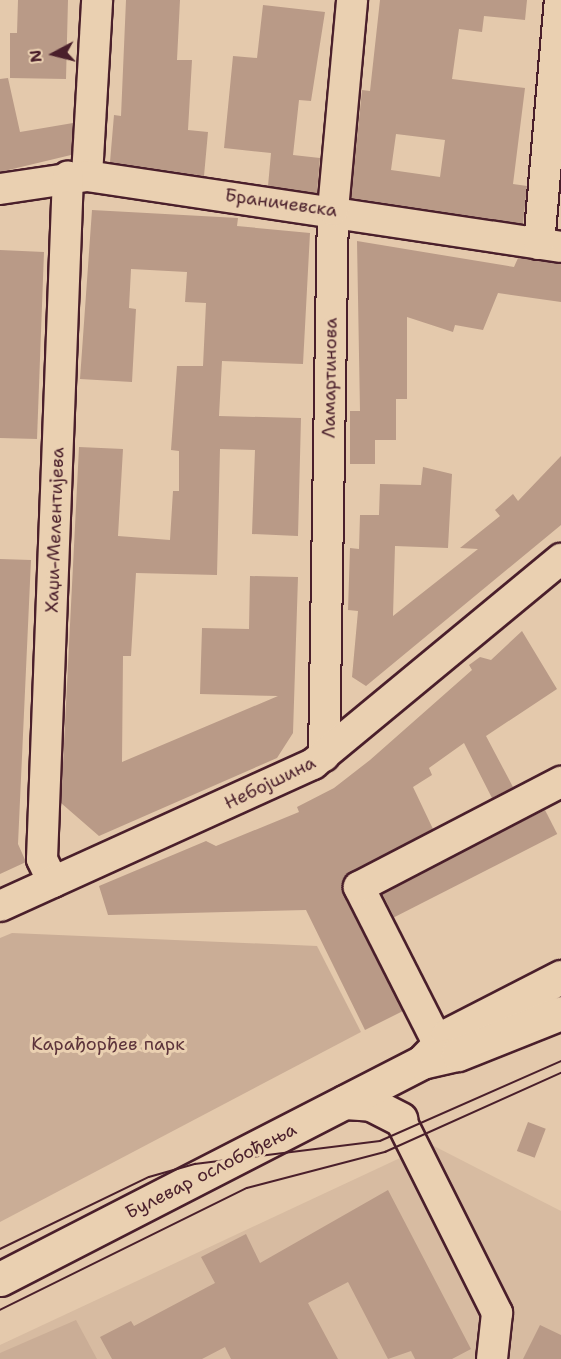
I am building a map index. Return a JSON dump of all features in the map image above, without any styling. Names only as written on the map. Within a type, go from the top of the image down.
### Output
[{"type":"main road","name":"Булевар ослобођења","points":[[0,1279],[345,1102],[422,1059],[484,1014],[561,977]]},
{"type":"main road","name":"Булевар ослобођења","points":[[422,1059],[458,1054],[561,1013]]},
{"type":"main road","points":[[345,1102],[371,1104],[400,1119],[422,1059]]},
{"type":"street","name":"Хаџи-Мелентијева","points":[[53,882],[42,859],[78,176],[97,0]]},
{"type":"street","name":"Ламартинова","points":[[324,756],[333,210],[352,0]]},
{"type":"street","points":[[550,246],[560,0]]},
{"type":"street","name":"Браничевска","points":[[0,189],[78,176],[333,210],[550,246]]},
{"type":"street","name":"Небојшина","points":[[0,906],[324,756],[561,560]]},
{"type":"street","points":[[422,1059],[359,887],[561,783]]},
{"type":"street","points":[[400,1119],[497,1313],[492,1359]]},
{"type":"shaded area","points":[[430,1144],[561,1211],[561,1359],[0,1359],[0,1345]]},
{"type":"green space","name":"Карађорђев парк","points":[[12,933],[317,946],[361,1032],[0,1222],[0,938]]},
{"type":"green space","points":[[76,1320],[97,1359],[0,1359],[0,1353]]},
{"type":"building","points":[[18,0],[68,0],[66,79],[10,78],[10,33],[17,33]]},
{"type":"building","points":[[126,0],[180,0],[177,60],[192,60],[188,130],[208,132],[204,176],[110,162],[114,115],[121,116]]},
{"type":"building","points":[[380,0],[527,0],[525,20],[484,16],[482,32],[459,29],[452,79],[525,88],[513,184],[527,186],[523,224],[351,198],[362,90],[370,91]],"holes":[[[396,134],[445,140],[440,177],[391,170]]]},
{"type":"building","points":[[263,5],[325,12],[311,101],[299,100],[293,155],[320,158],[317,193],[268,186],[271,153],[224,148],[233,56],[257,58]]},
{"type":"building","points":[[8,78],[20,132],[73,123],[71,155],[0,172],[0,79]]},
{"type":"building","points":[[92,210],[238,218],[237,226],[310,233],[303,364],[222,361],[219,416],[301,418],[298,536],[252,534],[255,450],[220,449],[217,575],[136,573],[131,656],[123,656],[122,762],[278,696],[200,694],[202,628],[249,629],[250,576],[298,577],[293,733],[277,758],[99,836],[61,803],[79,447],[123,449],[118,536],[170,540],[173,491],[179,491],[179,451],[171,450],[177,366],[203,366],[206,303],[185,302],[187,272],[131,269],[129,308],[136,309],[132,382],[80,379]]},
{"type":"building","points":[[357,241],[514,267],[518,258],[561,264],[561,302],[498,293],[483,330],[455,325],[453,332],[407,317],[407,399],[396,399],[396,440],[375,440],[375,464],[350,464],[350,411],[360,411]]},
{"type":"building","points":[[0,250],[44,252],[37,439],[0,438]]},
{"type":"building","points":[[561,456],[561,525],[366,686],[352,677],[358,611],[348,610],[350,548],[359,549],[360,515],[379,515],[380,484],[421,485],[423,467],[452,474],[448,548],[395,546],[393,616],[478,549],[460,548],[500,516],[495,510],[513,494],[518,501]]},
{"type":"building","points":[[0,559],[31,560],[18,844],[26,862],[0,874]]},
{"type":"building","points":[[522,631],[557,689],[486,736],[513,787],[492,798],[464,743],[429,768],[432,775],[413,787],[433,829],[351,872],[342,886],[403,1011],[365,1030],[306,910],[108,915],[99,886],[206,841],[216,846],[299,812],[297,807],[334,788],[370,760],[472,670],[469,665],[480,657],[491,660]]},
{"type":"building","points":[[545,810],[557,834],[394,917],[382,893]]},
{"type":"building","points":[[528,1122],[546,1129],[535,1158],[517,1151]]},
{"type":"building","points":[[388,1190],[471,1349],[452,1359],[415,1359],[411,1351],[388,1359],[348,1282],[308,1303],[338,1359],[231,1359],[225,1347],[202,1359],[112,1359],[100,1337],[131,1321],[134,1326],[215,1283],[201,1257],[246,1234],[260,1263]]},
{"type":"building","points":[[540,1325],[561,1335],[561,1359],[523,1359]]},
{"type":"tram line","points":[[0,1249],[149,1177],[195,1164],[380,1141],[561,1061]]},
{"type":"tram line","points":[[0,1310],[247,1188],[385,1152],[561,1073]]}]
